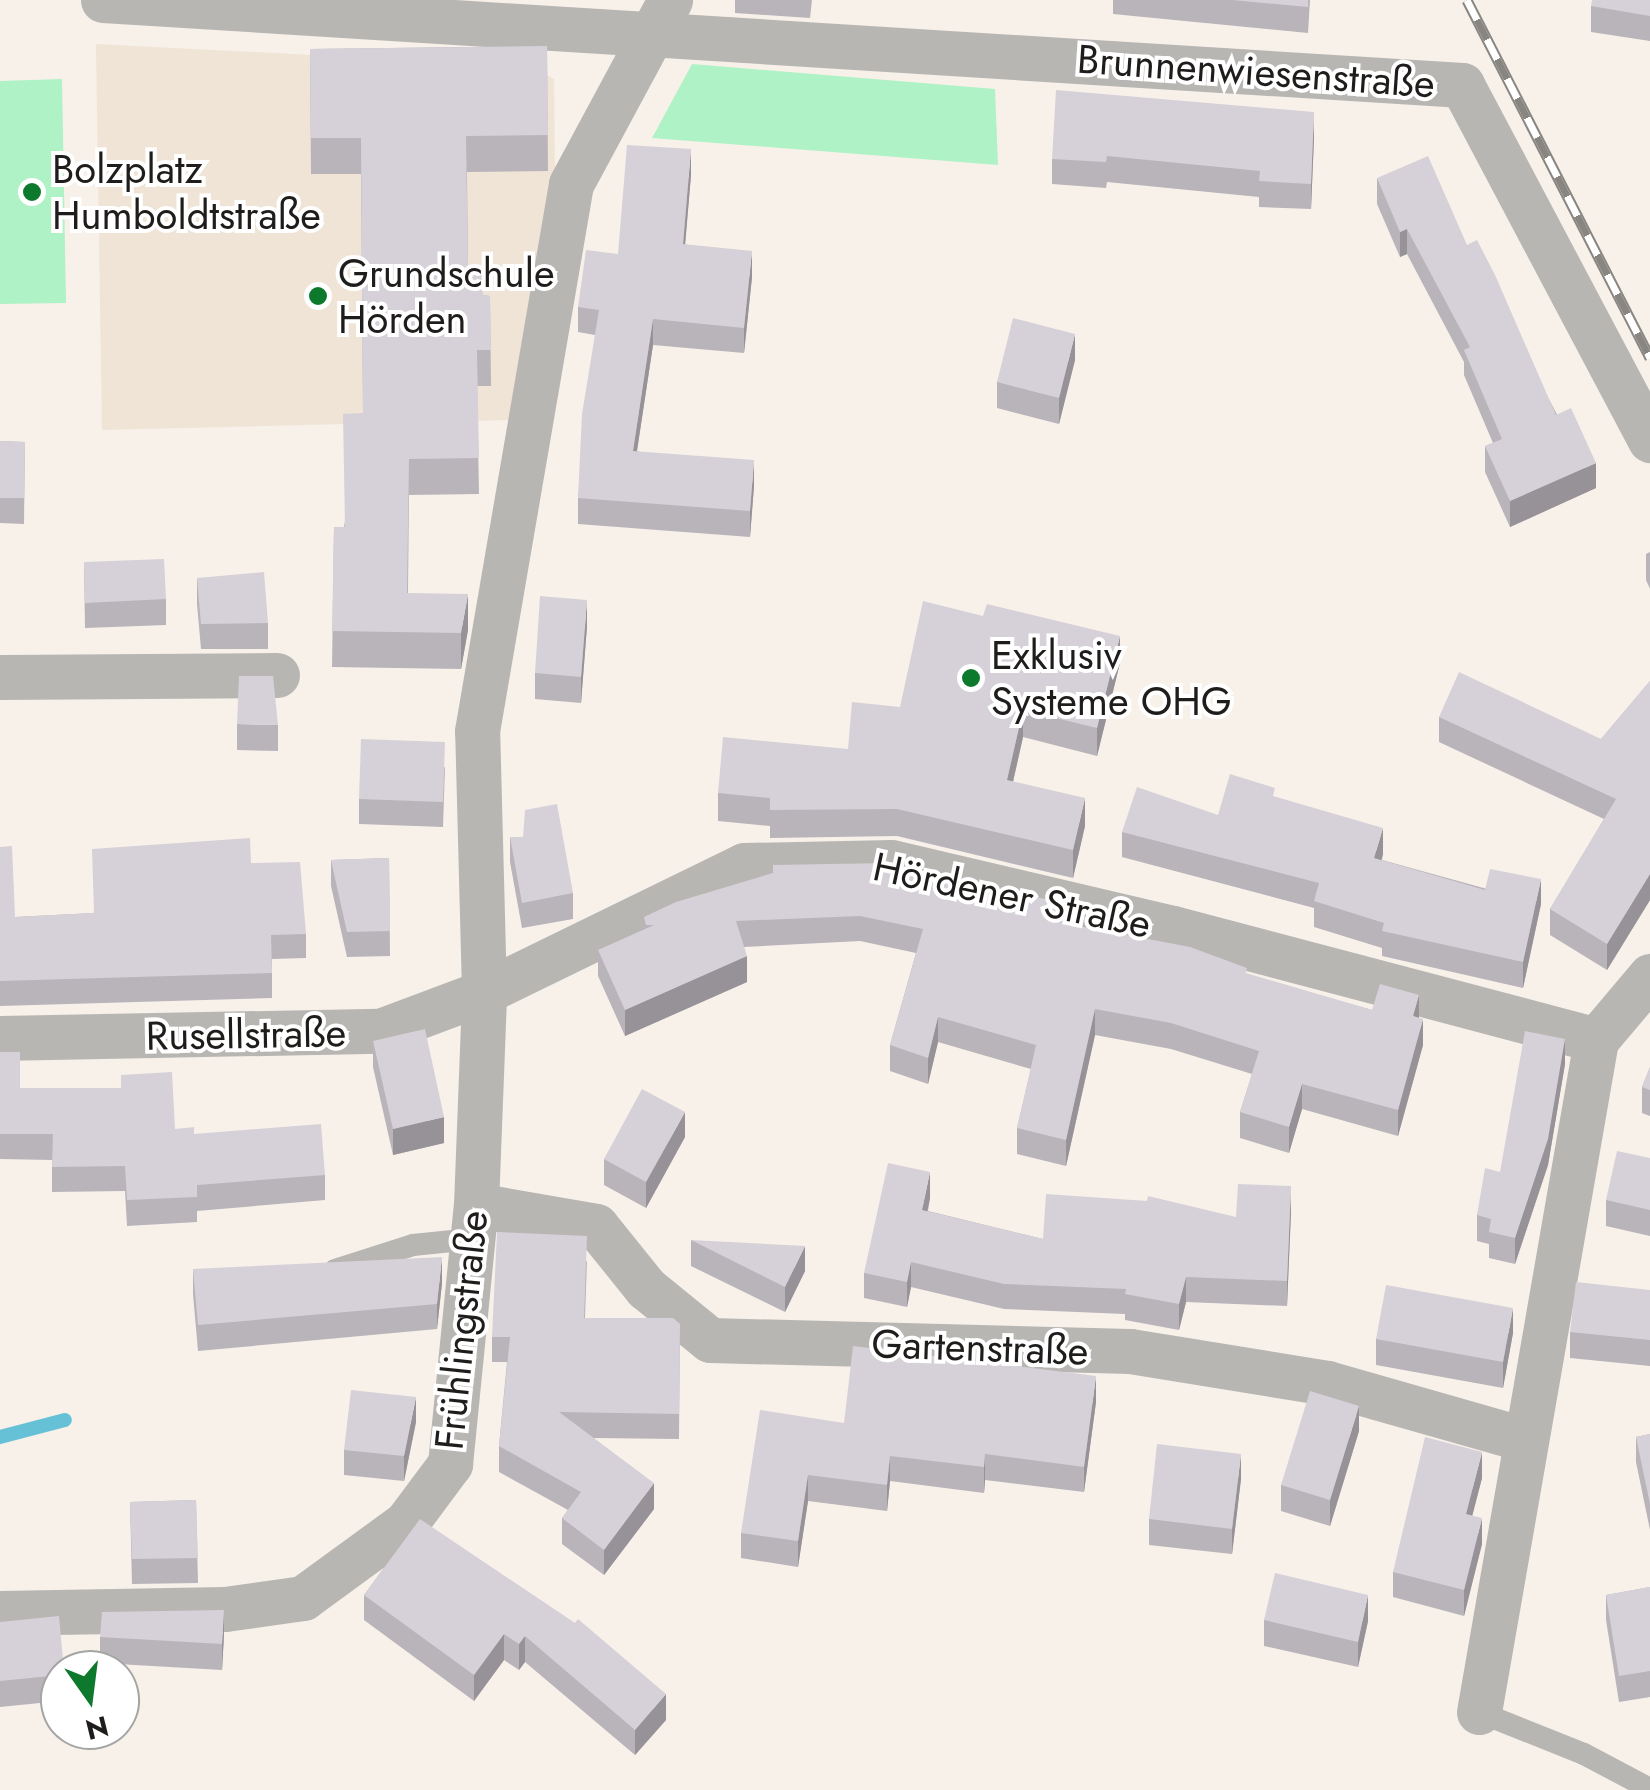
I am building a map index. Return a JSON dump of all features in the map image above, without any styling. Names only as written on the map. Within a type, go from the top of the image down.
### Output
[{"type":"street","points":[[103,0],[659,17],[571,184],[477,731],[484,992]]},
{"type":"street","name":"Brunnenwiesenstraße","points":[[659,17],[1462,85],[1650,440]]},
{"type":"street","points":[[0,677],[277,675]]},
{"type":"street","name":"Hördener Straße","points":[[484,992],[744,865],[891,862],[1173,928],[1596,1040]]},
{"type":"street","points":[[1479,1712],[1596,1040],[1650,976]]},
{"type":"street","name":"Rusellstraße","points":[[0,1038],[380,1032],[484,992]]},
{"type":"street","name":"Frühlingstraße","points":[[0,1613],[225,1609],[304,1598],[406,1524],[450,1464],[474,1222],[484,992]]},
{"type":"street","name":"Gartenstraße","points":[[474,1222],[596,1226],[646,1288],[710,1340],[1130,1351],[1326,1383],[1524,1439]]},
{"type":"lane","points":[[313,1277],[474,1222]]},
{"type":"lane","points":[[1479,1712],[1584,1754],[1650,1790]]},
{"type":"shaded area","name":"Grundschule Hörden","points":[[96,44],[529,66],[554,79],[555,172],[515,420],[102,430]]},
{"type":"green space","points":[[692,64],[995,89],[998,165],[652,138]]},
{"type":"green space","name":"Bolzplatz Humboldtstraße","points":[[62,79],[66,303],[0,304],[0,81]]},
{"type":"building","points":[[1232,0],[1308,0],[1308,7]]},
{"type":"building","points":[[1592,0],[1650,0],[1650,16],[1591,6]]},
{"type":"building","points":[[547,46],[548,135],[466,136],[468,271],[482,271],[483,295],[490,296],[491,350],[477,350],[479,458],[409,459],[407,593],[468,594],[461,633],[332,631],[334,527],[345,527],[343,414],[363,413],[361,138],[311,138],[310,49]]},
{"type":"building","points":[[1056,90],[1314,112],[1311,184],[1259,181],[1260,171],[1107,156],[1106,162],[1052,159]]},
{"type":"building","points":[[627,145],[691,149],[683,244],[752,251],[744,328],[653,319],[633,451],[754,460],[750,511],[578,498],[582,414],[599,310],[578,307],[586,250],[618,254]]},
{"type":"building","points":[[1428,156],[1467,245],[1477,240],[1495,275],[1556,415],[1571,408],[1596,463],[1510,501],[1485,446],[1502,439],[1464,350],[1470,347],[1407,229],[1400,232],[1377,178]]},
{"type":"building","points":[[1013,318],[1075,334],[1059,398],[997,382]]},
{"type":"building","points":[[0,441],[25,442],[24,498],[0,498]]},
{"type":"building","points":[[164,559],[166,599],[85,603],[84,562]]},
{"type":"building","points":[[264,572],[268,623],[201,624],[197,578]]},
{"type":"building","points":[[540,596],[587,600],[581,677],[535,673]]},
{"type":"building","points":[[923,601],[983,616],[987,604],[1120,636],[1097,728],[1023,710],[1007,780],[1085,798],[1073,850],[897,809],[770,810],[770,798],[718,793],[723,737],[848,749],[852,702],[900,707]]},
{"type":"building","points":[[1459,672],[1601,739],[1650,681],[1650,874],[1607,944],[1550,909],[1616,799],[1439,717]]},
{"type":"building","points":[[239,676],[273,676],[278,725],[237,724]]},
{"type":"building","points":[[361,739],[445,742],[443,802],[359,799]]},
{"type":"building","points":[[1230,774],[1275,788],[1273,796],[1383,828],[1374,858],[1485,890],[1490,869],[1541,879],[1523,962],[1382,931],[1384,923],[1314,901],[1319,883],[1122,832],[1137,787],[1218,815]]},
{"type":"building","points":[[557,804],[573,893],[522,903],[510,837],[523,837],[525,810]]},
{"type":"building","points":[[250,838],[251,863],[300,862],[306,934],[271,935],[272,973],[0,981],[0,847],[12,846],[15,917],[94,913],[92,849]]},
{"type":"building","points":[[389,858],[390,931],[347,932],[331,860]]},
{"type":"building","points":[[888,863],[1062,903],[1058,922],[1190,947],[1247,968],[1246,973],[1372,1010],[1380,984],[1419,995],[1413,1016],[1423,1019],[1398,1110],[1302,1084],[1289,1127],[1240,1112],[1259,1051],[1171,1023],[1095,1009],[1066,1140],[1017,1128],[1036,1045],[938,1017],[928,1058],[890,1045],[923,929],[860,916],[736,921],[747,956],[625,1010],[598,950],[654,925],[646,925],[644,917],[676,902],[773,873],[773,865]]},
{"type":"building","points":[[425,1029],[444,1117],[393,1129],[373,1041]]},
{"type":"building","points":[[1525,1031],[1565,1039],[1548,1139],[1515,1238],[1489,1232],[1491,1219],[1477,1215],[1485,1168],[1500,1172]]},
{"type":"building","points":[[0,1052],[20,1052],[20,1088],[121,1088],[121,1075],[172,1072],[175,1129],[194,1127],[194,1134],[321,1124],[325,1175],[197,1185],[197,1197],[127,1200],[125,1166],[52,1167],[53,1134],[0,1134]]},
{"type":"building","points":[[1650,1067],[1650,1090],[1642,1087]]},
{"type":"building","points":[[642,1089],[685,1112],[646,1182],[604,1159]]},
{"type":"building","points":[[1617,1151],[1650,1158],[1650,1210],[1606,1200]]},
{"type":"building","points":[[888,1163],[930,1172],[922,1210],[1043,1239],[1046,1194],[1147,1201],[1148,1196],[1236,1217],[1238,1184],[1291,1186],[1287,1281],[1186,1277],[1179,1304],[1125,1294],[1126,1289],[1004,1284],[911,1262],[907,1282],[864,1273]]},
{"type":"building","points":[[497,1232],[587,1236],[584,1318],[673,1318],[680,1324],[679,1414],[559,1412],[654,1483],[604,1550],[562,1518],[581,1492],[499,1446],[510,1337],[492,1337]]},
{"type":"building","points":[[691,1240],[805,1246],[785,1287]]},
{"type":"building","points":[[442,1257],[437,1304],[198,1325],[193,1269]]},
{"type":"building","points":[[1576,1282],[1650,1290],[1650,1340],[1570,1332]]},
{"type":"building","points":[[1386,1285],[1513,1308],[1503,1362],[1376,1339]]},
{"type":"building","points":[[853,1346],[1096,1376],[1084,1467],[985,1454],[984,1467],[890,1456],[887,1485],[808,1475],[798,1541],[741,1533],[760,1410],[844,1423]]},
{"type":"building","points":[[351,1390],[416,1397],[404,1456],[344,1450]]},
{"type":"building","points":[[1310,1391],[1359,1406],[1330,1500],[1281,1485]]},
{"type":"building","points":[[1650,1434],[1650,1504],[1636,1437]]},
{"type":"building","points":[[1425,1437],[1482,1452],[1466,1514],[1482,1518],[1464,1590],[1393,1572]]},
{"type":"building","points":[[1157,1444],[1241,1454],[1232,1529],[1149,1519]]},
{"type":"building","points":[[196,1500],[198,1558],[132,1559],[130,1502]]},
{"type":"building","points":[[420,1519],[575,1623],[578,1619],[666,1694],[635,1730],[525,1636],[519,1644],[504,1634],[474,1675],[364,1595]]},
{"type":"building","points":[[1275,1573],[1368,1595],[1358,1642],[1264,1620]]},
{"type":"building","points":[[1650,1587],[1650,1671],[1619,1676],[1606,1595]]},
{"type":"building","points":[[224,1610],[222,1644],[100,1637],[102,1612]]},
{"type":"building","points":[[59,1616],[62,1650],[40,1650],[40,1677],[0,1681],[0,1622]]},
{"type":"waterway","points":[[0,1437],[65,1420]]},
{"type":"railway","points":[[1467,0],[1650,358]]},
{"type":"place","name":"Bolzplatz Humboldtstraße","points":[[32,192]]},
{"type":"place","name":"Grundschule Hörden","points":[[318,296]]},
{"type":"place","name":"Exklusiv Systeme OHG","points":[[971,678]]}]
